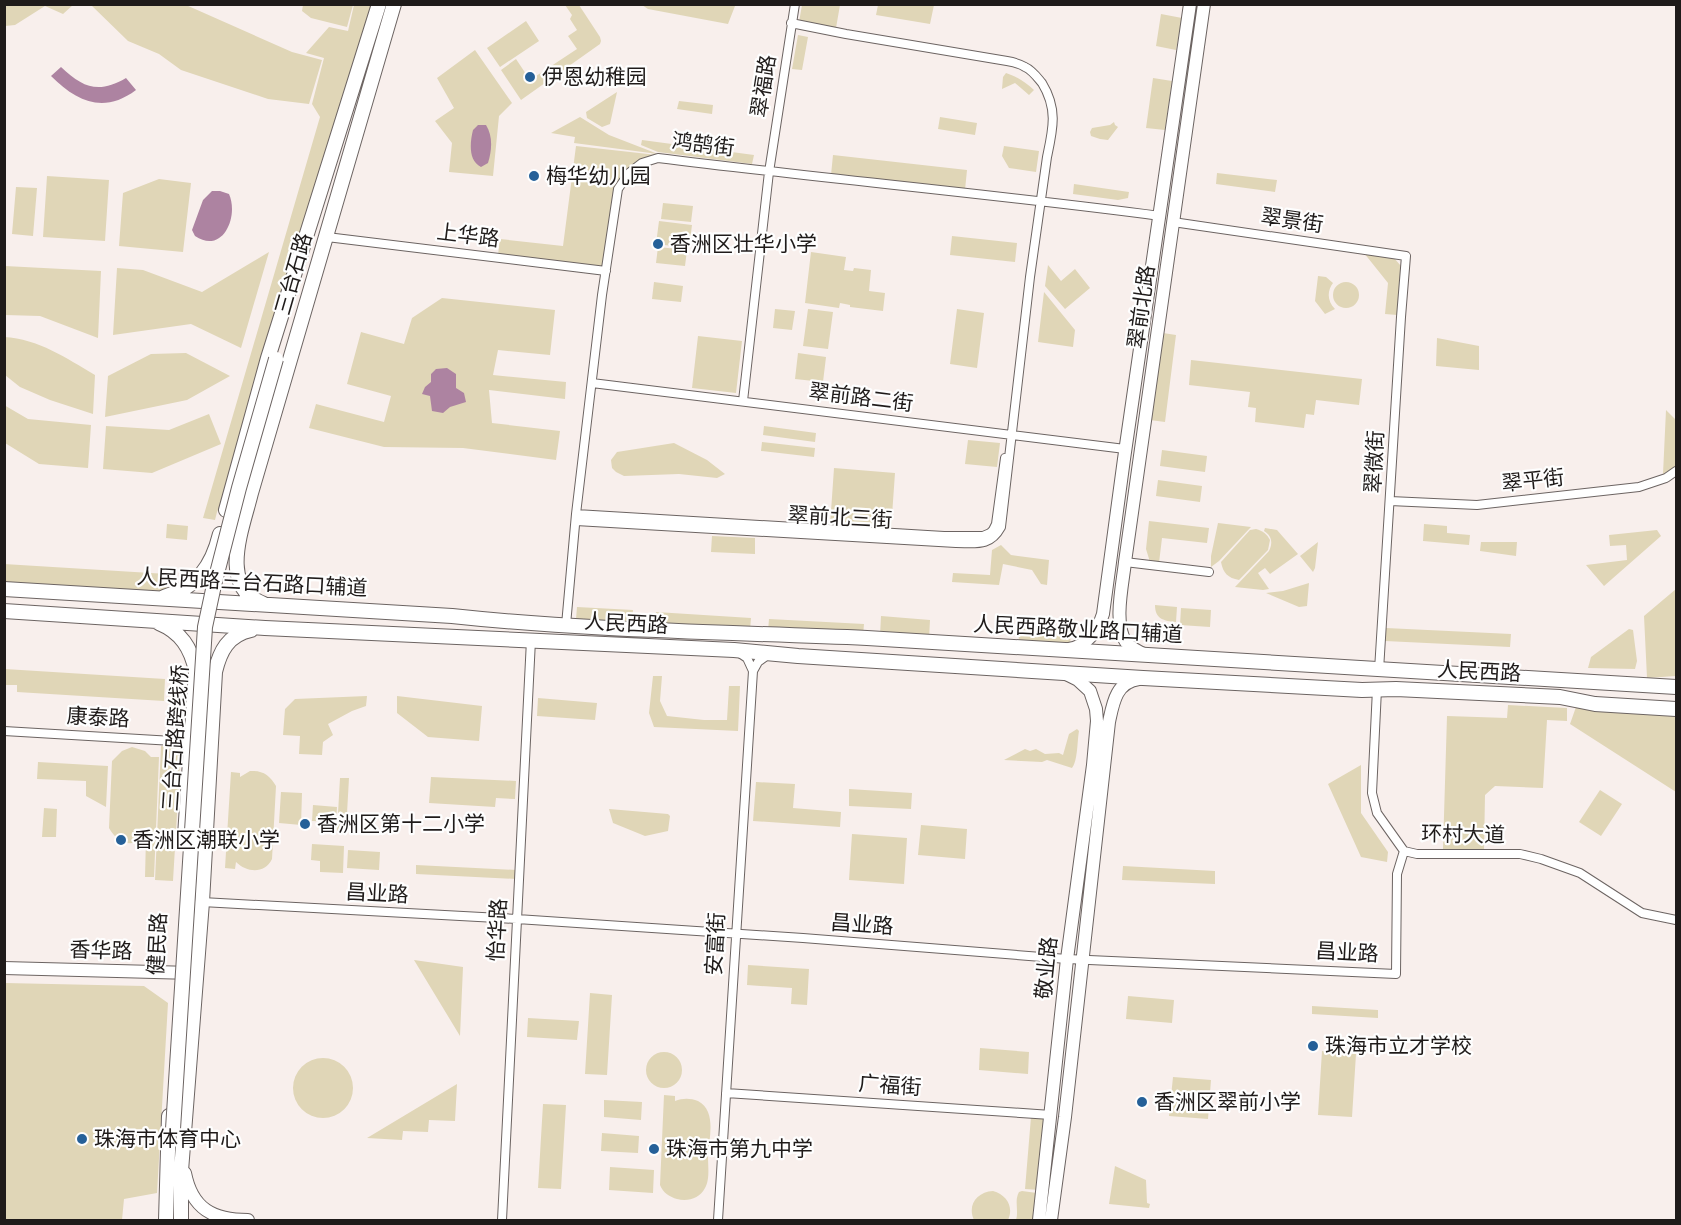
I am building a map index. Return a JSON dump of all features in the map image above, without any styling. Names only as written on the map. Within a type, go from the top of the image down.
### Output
[{"type":"main road","name":"三台石路","points":[[153,598],[175,594],[193,583],[206,568],[216,550],[279,323],[379,4]]},
{"type":"main road","name":"三台石路","points":[[267,605],[252,597],[243,587],[237,574],[236,555],[251,493],[394,4]]},
{"type":"main road","name":"翠前北路","points":[[1062,650],[1084,644],[1096,630],[1103,614],[1190,4]]},
{"type":"main road","name":"翠前北路","points":[[1147,656],[1127,643],[1122,633],[1119,616],[1204,4]]},
{"type":"main road","points":[[279,323],[280,360]]},
{"type":"main road","points":[[280,360],[300,329]]},
{"type":"main road","name":"三台石路跨线桥","points":[[175,1172],[176,1129],[212,628],[220,585],[280,360]]},
{"type":"main road","name":"人民西路三台石路口辅道","points":[[4,589],[497,621]]},
{"type":"main road","name":"人民西路三台石路口辅道","points":[[4,611],[265,628],[496,638]]},
{"type":"main road","points":[[468,638],[470,618]]},
{"type":"main road","name":"健民路","points":[[151,620],[173,630],[183,640],[192,654],[196,671],[168,1129],[181,1221]]},
{"type":"main road","name":"人民西路","points":[[497,621],[756,634]]},
{"type":"main road","name":"健民路","points":[[166,1221],[175,1172],[183,1154],[202,902],[215,672],[219,655],[232,638],[243,632],[265,628]]},
{"type":"main road","name":"人民西路敬业路口辅道","points":[[756,634],[867,638],[1397,672]]},
{"type":"main road","name":"人民西路","points":[[496,638],[755,652]]},
{"type":"main road","name":"人民西路敬业路口辅道","points":[[755,652],[1143,678],[1396,689]]},
{"type":"main road","points":[[1060,672],[1078,680],[1090,692],[1103,721]]},
{"type":"main road","name":"人民西路","points":[[1397,672],[1677,687]]},
{"type":"main road","points":[[1103,721],[1121,687],[1133,680],[1143,678]]},
{"type":"main road","name":"人民西路","points":[[1561,680],[1605,678],[1677,682]]},
{"type":"main road","name":"人民西路","points":[[1396,689],[1677,700]]},
{"type":"main road","name":"人民西路","points":[[1560,697],[1595,704],[1677,710]]},
{"type":"main road","name":"敬业路","points":[[1039,1221],[1067,959],[1092,774],[1103,721]]},
{"type":"main road","name":"敬业路","points":[[1051,1221],[1082,959],[1103,721]]},
{"type":"main road","points":[[159,972],[173,968],[178,958]]},
{"type":"main road","name":"香华路","points":[[4,968],[196,973]]},
{"type":"main road","points":[[159,972],[172,978],[177,988]]},
{"type":"main road","points":[[183,1154],[187,1185],[196,1202],[214,1215],[248,1221]]},
{"type":"street","name":"翠福路","points":[[743,401],[769,172],[795,4]]},
{"type":"street","name":"翠前北三街","points":[[576,517],[936,536],[983,536],[990,534],[996,524],[1006,448],[1011,434],[1040,200],[1053,118],[1052,103],[1037,76],[1025,66],[1007,60],[791,23]]},
{"type":"street","name":"鸿鹄街","points":[[566,625],[576,517],[618,189],[629,173],[642,163],[658,158],[1040,200],[1160,216]]},
{"type":"street","name":"翠景街","points":[[1173,222],[1406,256]]},
{"type":"street","name":"上华路","points":[[327,237],[606,271]]},
{"type":"street","name":"翠微街","points":[[1379,670],[1406,256]]},
{"type":"street","name":"翠前路二街","points":[[592,383],[1125,448]]},
{"type":"street","name":"翠平街","points":[[1390,501],[1477,505],[1640,487],[1666,478],[1677,471]]},
{"type":"street","points":[[1125,562],[1209,572]]},
{"type":"street","name":"怡华路","points":[[502,1221],[531,640]]},
{"type":"street","points":[[734,650],[747,658],[753,671]]},
{"type":"street","points":[[753,671],[758,662],[770,653]]},
{"type":"street","name":"安富街","points":[[718,1221],[753,671]]},
{"type":"street","name":"环村大道","points":[[1377,689],[1372,793],[1377,813],[1404,851],[1418,854],[1520,854],[1541,859],[1580,873],[1642,913],[1677,920]]},
{"type":"street","name":"康泰路","points":[[4,731],[190,742]]},
{"type":"street","name":"昌业路","points":[[202,902],[517,919],[1067,959],[1396,974],[1397,874],[1404,851]]},
{"type":"street","name":"广福街","points":[[726,1093],[1051,1115]]},
{"type":"shaded area","points":[[728,4],[735,6],[728,24],[648,9],[642,5]]},
{"type":"shaded area","points":[[4,5],[73,5],[63,14],[45,6],[15,25],[5,26]]},
{"type":"shaded area","points":[[91,5],[186,5],[292,52],[322,60],[309,104],[268,99],[181,70],[159,54],[128,41]]},
{"type":"shaded area","points":[[303,5],[353,5],[347,27],[311,18],[302,11]]},
{"type":"shaded area","points":[[354,5],[378,5],[232,482],[215,520],[203,518],[320,117],[312,104],[324,58],[306,53],[329,27],[348,31]]},
{"type":"shaded area","points":[[565,5],[579,5],[600,37],[600,44],[521,100],[501,70],[516,59],[530,80],[577,49],[568,36],[577,30],[570,19],[572,15]]},
{"type":"shaded area","points":[[802,5],[840,5],[836,28],[799,22]]},
{"type":"shaded area","points":[[878,5],[934,5],[930,24],[876,15]]},
{"type":"shaded area","points":[[1161,14],[1182,18],[1176,50],[1156,46]]},
{"type":"shaded area","points":[[526,21],[539,41],[500,67],[487,48]]},
{"type":"shaded area","points":[[798,35],[808,37],[802,70],[792,69]]},
{"type":"shaded area","points":[[475,50],[512,103],[499,116],[493,176],[449,172],[452,143],[435,121],[454,108],[437,78]]},
{"type":"shaded area","points":[[61,67],[84,84],[108,86],[126,78],[136,90],[113,102],[91,102],[71,93],[51,76]]},
{"type":"shaded area","points":[[1006,73],[1021,80],[1034,90],[1029,95],[1015,83],[1002,89],[1003,77]]},
{"type":"shaded area","points":[[1153,78],[1172,81],[1165,130],[1146,128]]},
{"type":"shaded area","points":[[617,92],[610,124],[602,127],[587,118],[586,112]]},
{"type":"shaded area","points":[[679,101],[713,105],[712,114],[677,109]]},
{"type":"shaded area","points":[[580,117],[609,135],[658,154],[574,143],[575,137],[551,133]]},
{"type":"shaded area","points":[[940,117],[977,123],[975,135],[938,129]]},
{"type":"shaded area","points":[[1114,122],[1118,127],[1108,140],[1091,136],[1092,128],[1110,125]]},
{"type":"shaded area","points":[[478,125],[486,125],[491,143],[488,163],[481,167],[474,160],[471,151],[473,130]]},
{"type":"shaded area","points":[[642,140],[754,155],[752,164],[658,152],[641,145]]},
{"type":"shaded area","points":[[576,146],[657,155],[626,172],[614,188],[602,267],[498,255],[500,239],[563,246]]},
{"type":"shaded area","points":[[1004,146],[1039,151],[1036,172],[1009,168],[1002,156]]},
{"type":"shaded area","points":[[833,155],[967,170],[965,190],[831,175]]},
{"type":"shaded area","points":[[1217,173],[1277,180],[1275,192],[1216,184]]},
{"type":"shaded area","points":[[47,176],[109,180],[105,241],[43,237]]},
{"type":"shaded area","points":[[159,179],[191,183],[183,252],[119,246],[123,193]]},
{"type":"shaded area","points":[[1074,184],[1129,192],[1128,198],[1118,200],[1073,194]]},
{"type":"shaded area","points":[[16,187],[37,188],[33,236],[12,234]]},
{"type":"shaded area","points":[[212,191],[229,194],[232,213],[230,222],[221,237],[214,241],[205,241],[195,236],[192,230],[203,200]]},
{"type":"shaded area","points":[[663,203],[693,206],[691,222],[661,219]]},
{"type":"shaded area","points":[[659,221],[692,225],[689,248],[656,244]]},
{"type":"shaded area","points":[[952,236],[1017,243],[1015,262],[950,255]]},
{"type":"shaded area","points":[[658,247],[687,250],[685,266],[656,263]]},
{"type":"shaded area","points":[[269,252],[241,348],[191,324],[113,335],[117,268],[143,270],[202,292]]},
{"type":"shaded area","points":[[811,252],[846,257],[844,270],[853,271],[854,268],[871,270],[869,291],[885,293],[883,311],[850,307],[850,305],[840,303],[839,308],[805,303]]},
{"type":"shaded area","points":[[1364,253],[1394,258],[1401,266],[1397,315],[1385,314],[1388,283]]},
{"type":"shaded area","points":[[1048,265],[1061,281],[1075,269],[1090,288],[1065,309],[1045,286]]},
{"type":"shaded area","points":[[5,266],[101,271],[98,338],[40,316],[5,315]]},
{"type":"shaded area","points":[[1318,276],[1326,277],[1333,283],[1329,296],[1330,303],[1335,309],[1325,314],[1315,301]]},
{"type":"shaded area","points":[[654,282],[683,286],[681,302],[652,299]]},
{"type":"shaded area","points":[[1346,282],[1355,286],[1359,295],[1355,304],[1346,308],[1337,304],[1333,295],[1337,286]]},
{"type":"shaded area","points":[[1044,292],[1075,330],[1073,347],[1038,342]]},
{"type":"shaded area","points":[[442,298],[555,310],[550,355],[498,350],[493,375],[566,382],[565,399],[489,390],[492,423],[560,431],[556,460],[463,448],[384,447],[309,428],[316,404],[384,422],[391,396],[347,384],[361,332],[404,344],[412,318]]},
{"type":"shaded area","points":[[775,309],[795,311],[792,330],[773,328]]},
{"type":"shaded area","points":[[808,309],[833,312],[828,349],[803,346]]},
{"type":"shaded area","points":[[957,309],[984,313],[977,368],[950,364]]},
{"type":"shaded area","points":[[1163,333],[1176,335],[1165,422],[1150,420]]},
{"type":"shaded area","points":[[698,336],[742,341],[736,393],[692,388]]},
{"type":"shaded area","points":[[4,337],[41,345],[95,375],[93,414],[20,387],[5,375]]},
{"type":"shaded area","points":[[1437,338],[1479,346],[1479,370],[1436,366]]},
{"type":"shaded area","points":[[186,353],[230,376],[187,400],[105,417],[108,376],[151,354]]},
{"type":"shaded area","points":[[798,353],[826,357],[823,382],[795,379]]},
{"type":"shaded area","points":[[1191,360],[1362,379],[1359,405],[1316,400],[1314,415],[1306,414],[1304,428],[1255,422],[1256,408],[1248,407],[1250,392],[1189,385]]},
{"type":"shaded area","points":[[447,368],[456,374],[456,388],[464,393],[466,402],[450,407],[443,413],[432,411],[430,396],[422,394],[431,382],[431,374],[436,369]]},
{"type":"shaded area","points":[[4,405],[28,419],[91,425],[88,468],[39,464],[5,443]]},
{"type":"shaded area","points":[[1666,410],[1676,420],[1676,466],[1663,474]]},
{"type":"shaded area","points":[[209,414],[221,444],[152,473],[103,469],[106,426],[169,430]]},
{"type":"shaded area","points":[[764,426],[816,433],[815,442],[763,435]]},
{"type":"shaded area","points":[[968,440],[1000,443],[997,467],[965,464]]},
{"type":"shaded area","points":[[762,442],[815,448],[814,457],[761,451]]},
{"type":"shaded area","points":[[674,443],[707,460],[725,474],[717,478],[679,474],[624,476],[612,468],[611,460],[617,452]]},
{"type":"shaded area","points":[[1162,450],[1207,456],[1205,472],[1160,466]]},
{"type":"shaded area","points":[[834,468],[895,473],[891,530],[830,526]]},
{"type":"shaded area","points":[[1158,480],[1202,486],[1200,502],[1156,496]]},
{"type":"shaded area","points":[[1149,521],[1209,528],[1207,543],[1162,538],[1159,563],[1150,562],[1146,549]]},
{"type":"shaded area","points":[[1218,523],[1251,527],[1211,567],[1211,556]]},
{"type":"shaded area","points":[[167,524],[188,526],[187,540],[166,538]]},
{"type":"shaded area","points":[[1424,524],[1447,526],[1447,533],[1470,535],[1469,545],[1423,541]]},
{"type":"shaded area","points":[[1265,528],[1277,530],[1298,554],[1270,574],[1265,568],[1258,573],[1269,589],[1235,587],[1269,551],[1271,540],[1264,531]]},
{"type":"shaded area","points":[[1256,529],[1265,533],[1269,538],[1268,550],[1239,580],[1232,578],[1225,572],[1221,562],[1250,530]]},
{"type":"shaded area","points":[[1657,530],[1661,536],[1604,586],[1586,565],[1627,560],[1626,545],[1610,546],[1609,535]]},
{"type":"shaded area","points":[[712,536],[755,538],[755,554],[711,552]]},
{"type":"shaded area","points":[[1318,542],[1315,568],[1313,572],[1300,556]]},
{"type":"shaded area","points":[[1481,542],[1517,542],[1516,556],[1480,551]]},
{"type":"shaded area","points":[[1001,545],[1011,555],[1049,560],[1047,585],[1041,584],[1032,570],[1003,564],[999,585],[952,582],[953,573],[990,575],[992,550]]},
{"type":"shaded area","points":[[4,564],[167,574],[166,591],[129,593],[5,585]]},
{"type":"shaded area","points":[[1309,583],[1307,606],[1299,607],[1266,593],[1283,591]]},
{"type":"shaded area","points":[[1676,589],[1676,676],[1647,678],[1644,616]]},
{"type":"shaded area","points":[[1155,605],[1177,607],[1176,622],[1158,616]]},
{"type":"shaded area","points":[[577,607],[633,610],[632,622],[576,619]]},
{"type":"shaded area","points":[[1181,608],[1211,610],[1210,627],[1180,625]]},
{"type":"shaded area","points":[[656,612],[751,618],[750,630],[655,624]]},
{"type":"shaded area","points":[[881,616],[930,620],[929,639],[880,636]]},
{"type":"shaded area","points":[[769,619],[864,624],[863,636],[768,631]]},
{"type":"shaded area","points":[[1015,627],[1071,631],[1070,646],[1020,642]]},
{"type":"shaded area","points":[[1386,628],[1511,634],[1510,647],[1385,641]]},
{"type":"shaded area","points":[[1629,629],[1633,630],[1637,661],[1635,669],[1588,668],[1591,657]]},
{"type":"shaded area","points":[[5,669],[165,679],[164,701],[17,692],[17,685],[5,685]]},
{"type":"shaded area","points":[[653,676],[662,676],[660,701],[667,716],[727,720],[729,686],[740,686],[738,731],[654,727],[649,713]]},
{"type":"shaded area","points":[[367,696],[366,706],[328,724],[333,735],[323,742],[322,755],[299,754],[300,736],[283,735],[285,709],[295,699]]},
{"type":"shaded area","points":[[397,696],[482,706],[479,741],[428,737],[397,713]]},
{"type":"shaded area","points":[[538,698],[597,703],[595,720],[537,716]]},
{"type":"shaded area","points":[[1508,705],[1567,708],[1567,721],[1547,720],[1543,788],[1495,786],[1485,795],[1484,850],[1443,849],[1447,716],[1507,718]]},
{"type":"shaded area","points":[[1576,707],[1630,707],[1676,714],[1676,792],[1570,724]]},
{"type":"shaded area","points":[[1077,729],[1079,731],[1077,751],[1072,768],[1047,760],[1042,762],[1004,760],[1025,749],[1030,751],[1036,749],[1045,754],[1063,755],[1069,734]]},
{"type":"shaded area","points":[[161,746],[181,747],[173,881],[155,880]]},
{"type":"shaded area","points":[[132,747],[145,751],[151,757],[159,757],[154,877],[145,877],[146,837],[136,842],[126,843],[117,838],[109,828],[112,761],[122,751]]},
{"type":"shaded area","points":[[38,762],[108,766],[106,807],[86,796],[86,781],[37,779]]},
{"type":"shaded area","points":[[1361,765],[1361,813],[1388,852],[1387,862],[1361,857],[1328,784]]},
{"type":"shaded area","points":[[250,771],[265,774],[276,786],[272,859],[265,867],[256,870],[240,866],[236,862],[235,869],[225,868],[231,772],[240,773],[240,777]]},
{"type":"shaded area","points":[[431,777],[516,781],[515,799],[496,798],[495,807],[429,803]]},
{"type":"shaded area","points":[[340,778],[349,778],[346,831],[337,831]]},
{"type":"shaded area","points":[[756,782],[795,784],[793,808],[841,812],[840,827],[753,821]]},
{"type":"shaded area","points":[[849,789],[912,793],[911,809],[849,806]]},
{"type":"shaded area","points":[[1600,790],[1622,804],[1601,836],[1579,822]]},
{"type":"shaded area","points":[[281,792],[302,793],[301,825],[279,823]]},
{"type":"shaded area","points":[[313,805],[337,807],[336,822],[312,821]]},
{"type":"shaded area","points":[[44,808],[57,809],[56,837],[42,837]]},
{"type":"shaded area","points":[[609,809],[668,814],[670,816],[668,831],[645,836],[613,823]]},
{"type":"shaded area","points":[[921,825],[967,829],[965,859],[918,855]]},
{"type":"shaded area","points":[[852,834],[907,838],[904,884],[849,880]]},
{"type":"shaded area","points":[[312,844],[344,846],[343,873],[320,872],[320,861],[311,860]]},
{"type":"shaded area","points":[[348,850],[380,852],[379,870],[347,868]]},
{"type":"shaded area","points":[[416,865],[517,870],[517,879],[416,874]]},
{"type":"shaded area","points":[[1123,866],[1215,871],[1215,884],[1122,880]]},
{"type":"shaded area","points":[[414,960],[463,967],[460,1036]]},
{"type":"shaded area","points":[[748,965],[809,969],[807,1005],[791,1004],[792,988],[747,985]]},
{"type":"shaded area","name":"珠海市体育中心","points":[[5,983],[144,986],[168,1003],[157,1193],[124,1199],[122,1220],[5,1220]]},
{"type":"shaded area","points":[[590,993],[612,995],[607,1075],[585,1074]]},
{"type":"shaded area","points":[[1128,996],[1174,1000],[1172,1023],[1126,1019]]},
{"type":"shaded area","points":[[1312,1006],[1378,1010],[1378,1018],[1312,1014]]},
{"type":"shaded area","points":[[528,1018],[579,1021],[577,1040],[527,1037]]},
{"type":"shaded area","points":[[980,1048],[1029,1052],[1028,1074],[979,1070]]},
{"type":"shaded area","points":[[1322,1051],[1356,1054],[1352,1117],[1318,1115]]},
{"type":"shaded area","points":[[664,1052],[677,1057],[682,1070],[677,1083],[664,1088],[651,1083],[646,1070],[651,1057]]},
{"type":"shaded area","points":[[323,1058],[344,1067],[353,1088],[344,1109],[323,1118],[302,1109],[293,1088],[302,1067]]},
{"type":"shaded area","points":[[1173,1077],[1211,1080],[1208,1119],[1169,1116]]},
{"type":"shaded area","points":[[457,1084],[455,1121],[429,1120],[428,1132],[403,1131],[402,1140],[367,1138]]},
{"type":"shaded area","points":[[664,1095],[675,1096],[675,1101],[692,1099],[698,1101],[708,1111],[710,1133],[708,1181],[697,1197],[681,1200],[665,1192],[660,1185]]},
{"type":"shaded area","points":[[604,1100],[642,1102],[641,1120],[604,1117]]},
{"type":"shaded area","points":[[543,1104],[566,1105],[561,1189],[538,1188]]},
{"type":"shaded area","points":[[1031,1117],[1048,1119],[1040,1190],[1025,1189]]},
{"type":"shaded area","points":[[602,1133],[639,1136],[638,1153],[601,1151]]},
{"type":"shaded area","points":[[1115,1166],[1146,1180],[1149,1208],[1109,1204]]},
{"type":"shaded area","points":[[610,1167],[654,1170],[653,1193],[609,1190]]},
{"type":"shaded area","points":[[993,1191],[1002,1195],[1008,1202],[1010,1215],[1008,1220],[974,1220],[972,1209],[975,1200],[982,1194]]},
{"type":"shaded area","points":[[1019,1192],[1037,1193],[1034,1220],[1016,1220],[1017,1199]]},
{"type":"place","name":"伊恩幼稚园","points":[[530,77]]},
{"type":"place","name":"梅华幼儿园","points":[[534,176]]},
{"type":"place","name":"香洲区壮华小学","points":[[658,244]]},
{"type":"place","name":"香洲区第十二小学","points":[[305,824]]},
{"type":"place","name":"香洲区潮联小学","points":[[121,840]]},
{"type":"place","name":"珠海市立才学校","points":[[1313,1046]]},
{"type":"place","name":"香洲区翠前小学","points":[[1142,1102]]},
{"type":"place","name":"珠海市体育中心","points":[[82,1139]]},
{"type":"place","name":"珠海市第九中学","points":[[654,1149]]}]
